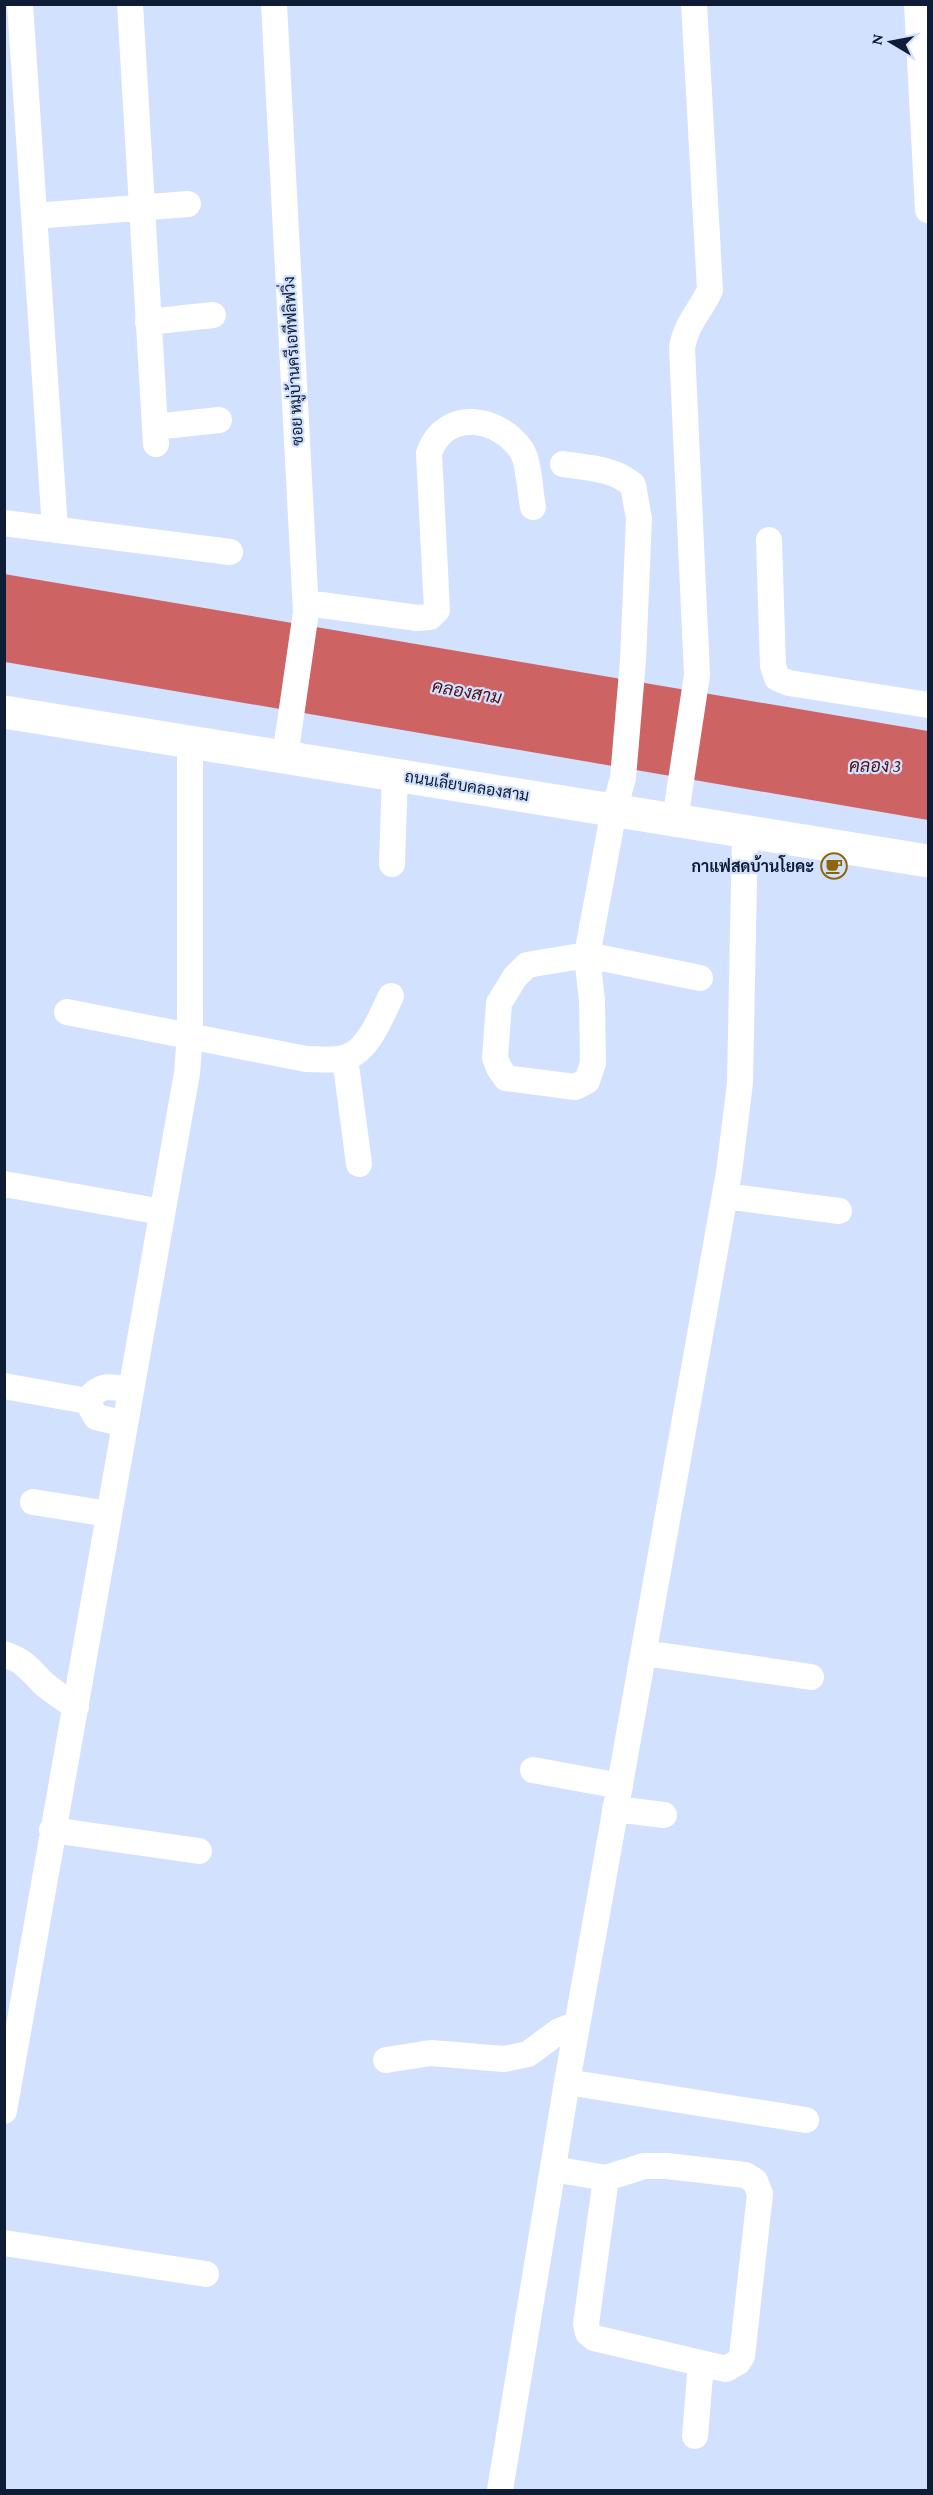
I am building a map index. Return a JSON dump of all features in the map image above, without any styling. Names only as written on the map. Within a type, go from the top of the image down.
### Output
[{"type":"main road","name":"ถนนเลียบคลองสาม","points":[[4,712],[614,810],[678,805],[745,831],[928,861]]},
{"type":"street","points":[[20,4],[55,529]]},
{"type":"street","points":[[130,4],[155,435],[219,420]]},
{"type":"street","name":"ซอย หมู่บ้านครีเอทีฟลิฟวิ่ง","points":[[274,4],[306,608],[285,757]]},
{"type":"street","points":[[678,805],[697,675],[682,348],[685,331],[710,290],[694,4]]},
{"type":"street","points":[[917,4],[923,37],[928,210]]},
{"type":"street","points":[[34,216],[188,204]]},
{"type":"street","points":[[148,322],[213,315]]},
{"type":"street","points":[[306,608],[418,618],[430,617],[437,610],[429,453],[434,440],[445,429],[473,421],[490,424],[509,437],[523,453],[533,507]]},
{"type":"street","points":[[563,464],[608,470],[623,476],[633,485],[639,519],[633,660],[623,777],[614,810],[587,955],[592,1001],[593,1063],[586,1081],[575,1087],[506,1078],[495,1058],[500,1003],[515,976],[527,964],[587,955],[700,978]]},
{"type":"street","points":[[4,523],[230,552]]},
{"type":"street","points":[[769,540],[773,666],[777,678],[789,683],[928,705]]},
{"type":"street","points":[[4,2111],[187,1073],[190,1035],[190,741]]},
{"type":"street","points":[[392,864],[395,774]]},
{"type":"street","points":[[500,2490],[577,2024],[725,1196],[740,1083],[745,831]]},
{"type":"street","points":[[67,1012],[306,1059],[345,1058],[361,1047],[367,1039],[391,996]]},
{"type":"street","points":[[345,1058],[359,1164]]},
{"type":"street","points":[[4,1184],[162,1212]]},
{"type":"street","points":[[725,1196],[839,1211]]},
{"type":"street","points":[[4,1386],[87,1401]]},
{"type":"street","points":[[87,1401],[94,1392],[102,1387],[131,1390]]},
{"type":"street","points":[[87,1401],[96,1417],[125,1424]]},
{"type":"street","points":[[33,1502],[109,1514]]},
{"type":"street","points":[[644,1653],[811,1677]]},
{"type":"street","points":[[4,1654],[19,1659],[32,1669],[42,1683],[76,1707]]},
{"type":"street","points":[[534,1770],[664,1815]]},
{"type":"street","points":[[52,1830],[199,1851]]},
{"type":"street","points":[[386,2060],[431,2053],[504,2059],[528,2054],[560,2031],[577,2024]]},
{"type":"street","points":[[567,2082],[806,2120]]},
{"type":"street","points":[[553,2169],[606,2178],[644,2166],[667,2166],[745,2175],[755,2181],[760,2194],[742,2356],[738,2362],[726,2369],[594,2338],[588,2333],[586,2324],[606,2178]]},
{"type":"street","points":[[4,2243],[206,2274]]},
{"type":"street","points":[[695,2436],[701,2363]]},
{"type":"water","name":"คลอง 3","points":[[4,574],[928,731],[928,820],[5,662]]},
{"type":"place","name":"กาแฟสดบ้านโยคะ","points":[[834,866]]},
{"type":"water label","name":"คลองสาม","points":[[467,692]]}]
